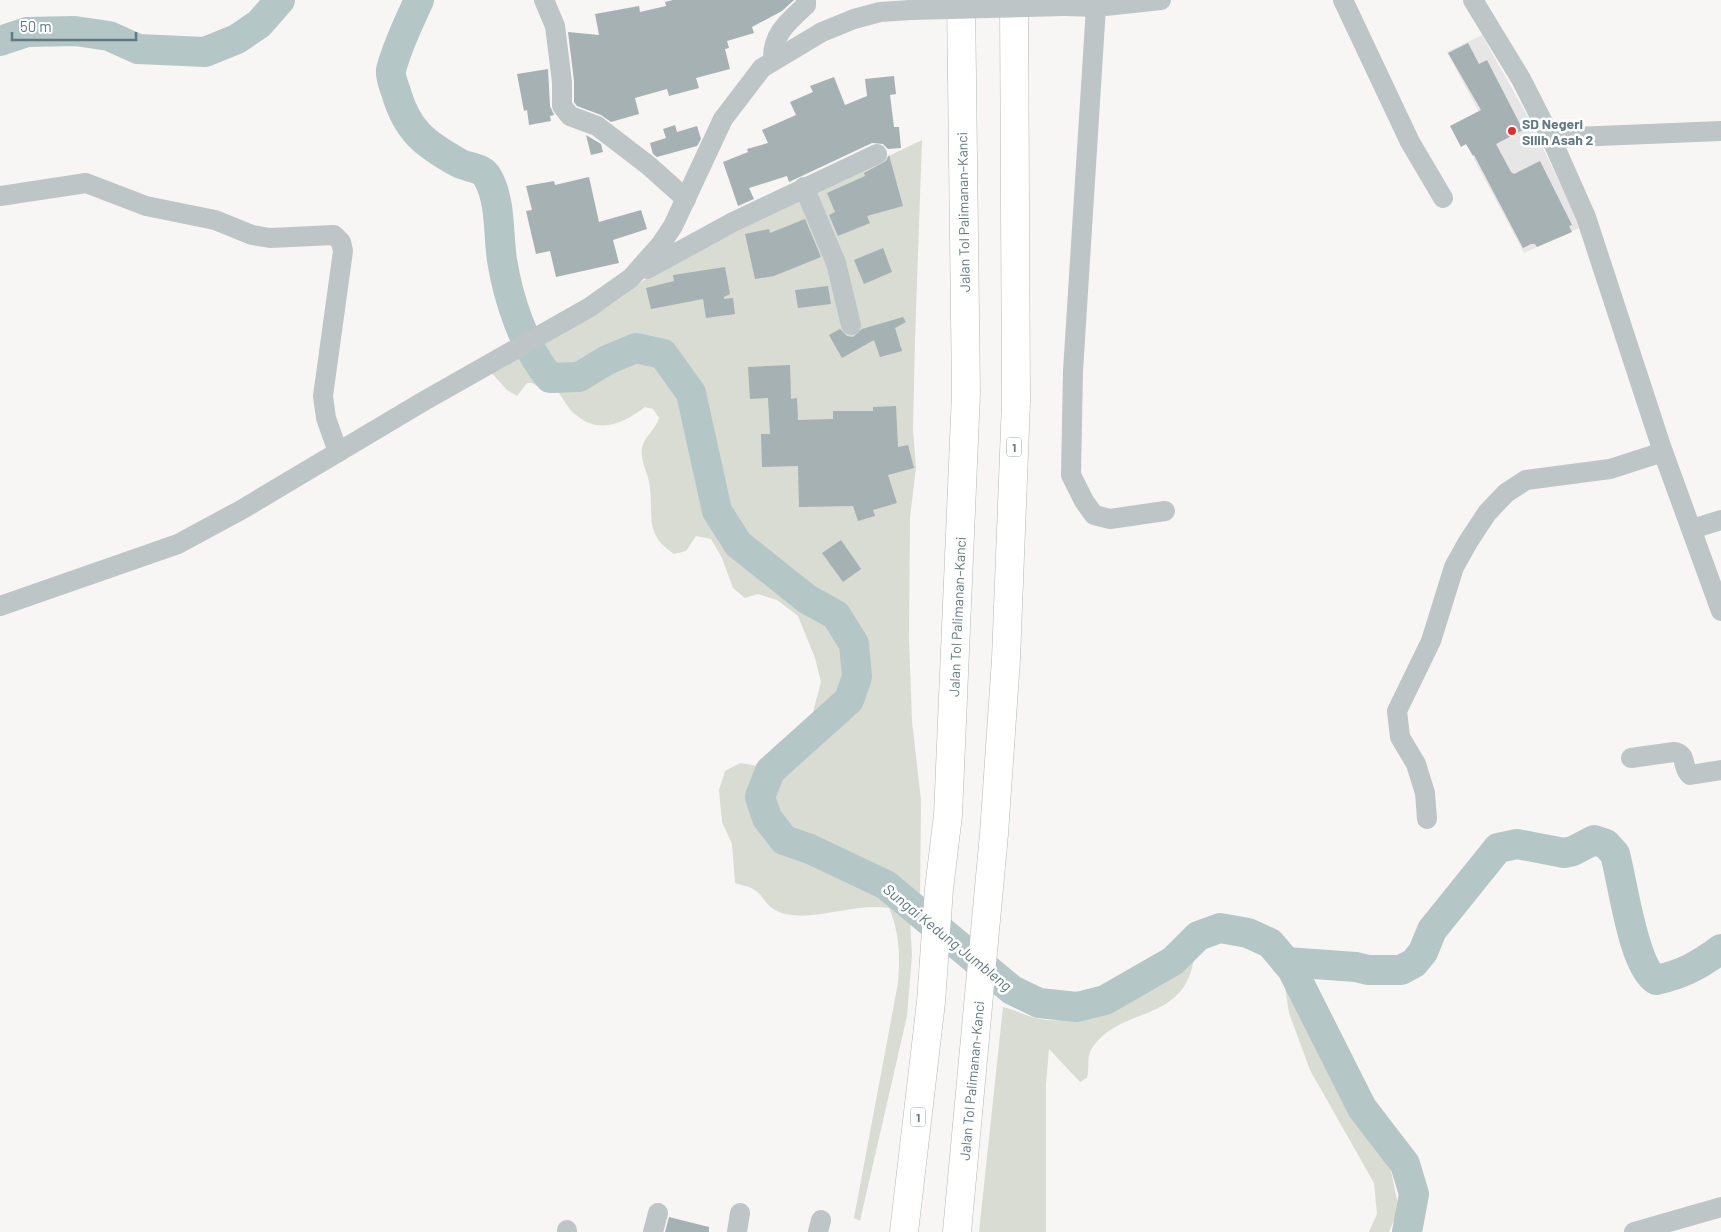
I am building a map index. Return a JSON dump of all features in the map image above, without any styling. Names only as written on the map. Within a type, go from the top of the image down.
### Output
[{"type":"highway","name":"Jalan Tol Palimanan–Kanci","points":[[904,1232],[932,1002],[939,889],[948,815],[966,393],[960,0]]},
{"type":"highway","name":"Jalan Tol Palimanan–Kanci","points":[[957,1232],[994,834],[1006,659],[1016,402],[1014,0]]},
{"type":"street","points":[[544,0],[555,26],[562,82],[562,106],[570,116],[597,126],[686,199]]},
{"type":"street","points":[[772,60],[772,46],[776,37],[806,5],[806,0]]},
{"type":"street","points":[[631,278],[668,235],[723,119],[750,82],[772,60],[822,32],[854,19],[880,12],[1065,6],[1096,7],[1161,0]]},
{"type":"street","points":[[1343,0],[1410,142],[1443,198]]},
{"type":"street","points":[[1474,0],[1522,79],[1552,138],[1586,217],[1662,452],[1721,611]]},
{"type":"street","points":[[1096,7],[1073,370],[1071,475],[1084,502],[1094,515],[1110,519],[1165,511]]},
{"type":"street","points":[[1552,138],[1721,131]]},
{"type":"street","points":[[0,606],[178,544],[242,510],[338,452],[581,312],[631,278],[733,222],[877,154]]},
{"type":"street","points":[[0,196],[86,183],[146,206],[215,220],[252,235],[270,238],[334,234],[341,242],[343,251],[323,396],[326,418],[338,452]]},
{"type":"street","points":[[804,187],[836,263],[851,325]]},
{"type":"street","points":[[1427,819],[1424,793],[1416,764],[1400,737],[1397,710],[1431,641],[1454,567],[1468,542],[1487,514],[1506,493],[1526,480],[1610,469],[1662,452]]},
{"type":"street","points":[[1692,529],[1721,520]]},
{"type":"street","points":[[1631,758],[1674,752],[1680,753],[1684,757],[1687,772],[1690,775],[1721,770]]},
{"type":"street","points":[[1634,1232],[1721,1207]]},
{"type":"shaded area","name":"SD Negeri Silih Asah 2","points":[[1482,35],[1528,117],[1581,227],[1524,253],[1473,157],[1496,144],[1447,52]]},
{"type":"shaded area","points":[[922,140],[913,429],[916,467],[910,518],[909,637],[912,721],[921,800],[920,898],[914,897],[889,879],[813,843],[789,834],[774,814],[768,797],[776,775],[855,704],[864,678],[861,642],[841,609],[811,593],[743,539],[724,508],[698,390],[667,348],[635,341],[603,353],[577,370],[553,370],[542,358],[541,348],[551,339],[597,314],[671,260]]},
{"type":"shaded area","points":[[515,354],[524,358],[547,385],[581,384],[610,367],[637,356],[658,361],[684,397],[710,514],[732,549],[802,605],[831,620],[846,646],[849,676],[842,696],[832,707],[810,723],[821,682],[815,658],[798,616],[777,600],[758,594],[745,598],[733,588],[722,558],[711,539],[696,536],[686,551],[674,554],[657,538],[652,522],[649,482],[642,452],[645,440],[659,418],[653,409],[645,407],[620,422],[603,425],[585,421],[571,410],[559,393],[546,392],[532,383],[527,383],[517,396],[507,390],[488,369]]},
{"type":"shaded area","points":[[740,763],[764,767],[752,796],[761,821],[780,847],[807,856],[882,892],[905,908],[910,920],[912,955],[907,1016],[860,1221],[854,1218],[898,983],[899,954],[893,918],[889,908],[876,907],[798,916],[786,914],[769,906],[753,889],[735,883],[732,844],[722,822],[719,790],[725,771]]},
{"type":"shaded area","points":[[1195,952],[1190,976],[1180,992],[1167,1003],[1152,1011],[1120,1024],[1105,1034],[1092,1048],[1089,1055],[1087,1078],[1080,1082],[1049,1049],[1046,1084],[1046,1232],[979,1232],[1003,1007],[1031,1017],[1061,1020],[1103,1011],[1143,991]]},
{"type":"shaded area","points":[[1285,987],[1360,1124],[1391,1171],[1397,1200],[1396,1215],[1389,1232],[1369,1232],[1377,1214],[1374,1183],[1310,1070],[1289,1013]]},
{"type":"building","points":[[673,0],[794,0],[782,11],[752,27],[754,33],[727,41],[729,48],[725,49],[730,69],[696,78],[699,88],[669,96],[667,89],[635,98],[639,114],[611,122],[601,115],[577,106],[574,102],[574,81],[568,32],[599,35],[595,14],[639,6],[640,12],[666,6],[665,2]]},
{"type":"building","name":"SD Negeri Silih Asah 2","points":[[1468,43],[1479,64],[1487,60],[1523,130],[1496,144],[1511,172],[1514,174],[1540,161],[1572,225],[1569,226],[1572,232],[1537,247],[1535,244],[1531,244],[1523,248],[1474,155],[1466,144],[1461,147],[1450,126],[1481,110],[1448,53]]},
{"type":"building","points":[[548,69],[550,106],[554,115],[550,116],[551,121],[529,125],[527,110],[524,111],[517,74]]},
{"type":"building","points":[[894,76],[896,94],[890,95],[894,127],[899,127],[901,148],[888,149],[883,144],[872,143],[789,182],[787,176],[749,188],[754,199],[738,206],[723,162],[748,152],[747,149],[768,143],[762,130],[796,115],[790,102],[813,92],[810,86],[834,77],[845,105],[867,96],[865,79]]},
{"type":"building","points":[[675,125],[677,132],[697,126],[701,139],[697,146],[657,157],[653,154],[650,143],[666,138],[663,129]]},
{"type":"building","points":[[586,135],[601,144],[603,152],[591,155]]},
{"type":"building","points":[[889,155],[903,206],[867,216],[870,223],[838,236],[829,215],[835,212],[827,193],[865,176],[864,173],[886,161]]},
{"type":"building","points":[[589,177],[599,222],[641,210],[647,229],[613,240],[619,263],[556,277],[550,251],[536,254],[526,211],[532,210],[526,186],[554,181],[555,185]]},
{"type":"building","points":[[805,219],[821,257],[774,276],[755,279],[745,234],[769,229],[770,233]]},
{"type":"building","points":[[883,248],[892,272],[864,284],[854,260]]},
{"type":"building","points":[[725,267],[730,294],[724,297],[724,299],[733,298],[735,314],[706,318],[703,299],[651,309],[646,288],[674,281],[673,275]]},
{"type":"building","points":[[828,286],[831,304],[798,308],[795,290]]},
{"type":"building","points":[[903,317],[906,322],[895,328],[902,351],[880,357],[874,340],[842,358],[829,335],[840,329],[847,336],[853,337],[862,329]]},
{"type":"building","points":[[790,365],[791,399],[797,398],[798,420],[833,419],[833,411],[873,411],[873,407],[896,406],[898,447],[908,445],[914,468],[888,475],[897,503],[873,510],[875,516],[858,521],[853,506],[799,507],[798,466],[762,467],[761,434],[770,434],[768,398],[750,399],[748,367]]},
{"type":"building","points":[[841,540],[861,569],[843,582],[822,553]]},
{"type":"building","points":[[669,1217],[709,1227],[709,1232],[665,1232]]},
{"type":"waterway","name":"Sungai Kedung Jumbleng","points":[[0,41],[27,32],[75,31],[109,36],[138,49],[205,52],[237,39],[259,24],[280,0]]},
{"type":"waterway","name":"Sungai Kedung Jumbleng","points":[[419,0],[391,70],[393,84],[406,117],[419,135],[447,156],[486,174],[492,187],[497,207],[502,260],[508,290],[518,322],[541,366],[550,378],[579,377],[607,360],[636,348],[663,354],[691,393],[717,511],[738,544],[807,599],[836,615],[854,644],[857,677],[849,700],[770,771],[760,797],[767,818],[784,840],[810,849],[886,885],[1012,990],[1039,1003],[1077,1007],[1105,1000],[1173,961],[1198,936],[1220,928],[1248,933],[1270,943],[1292,969],[1362,1108],[1405,1164],[1414,1194],[1407,1232]]},
{"type":"waterway","points":[[1286,962],[1356,967],[1368,970],[1401,970],[1414,963],[1423,952],[1432,930],[1498,848],[1517,844],[1564,853],[1573,851],[1594,840],[1606,844],[1615,854],[1635,942],[1648,972],[1656,980],[1690,969],[1721,949]]},
{"type":"place","name":"SD Negeri Silih Asah 2","points":[[1512,131]]}]
